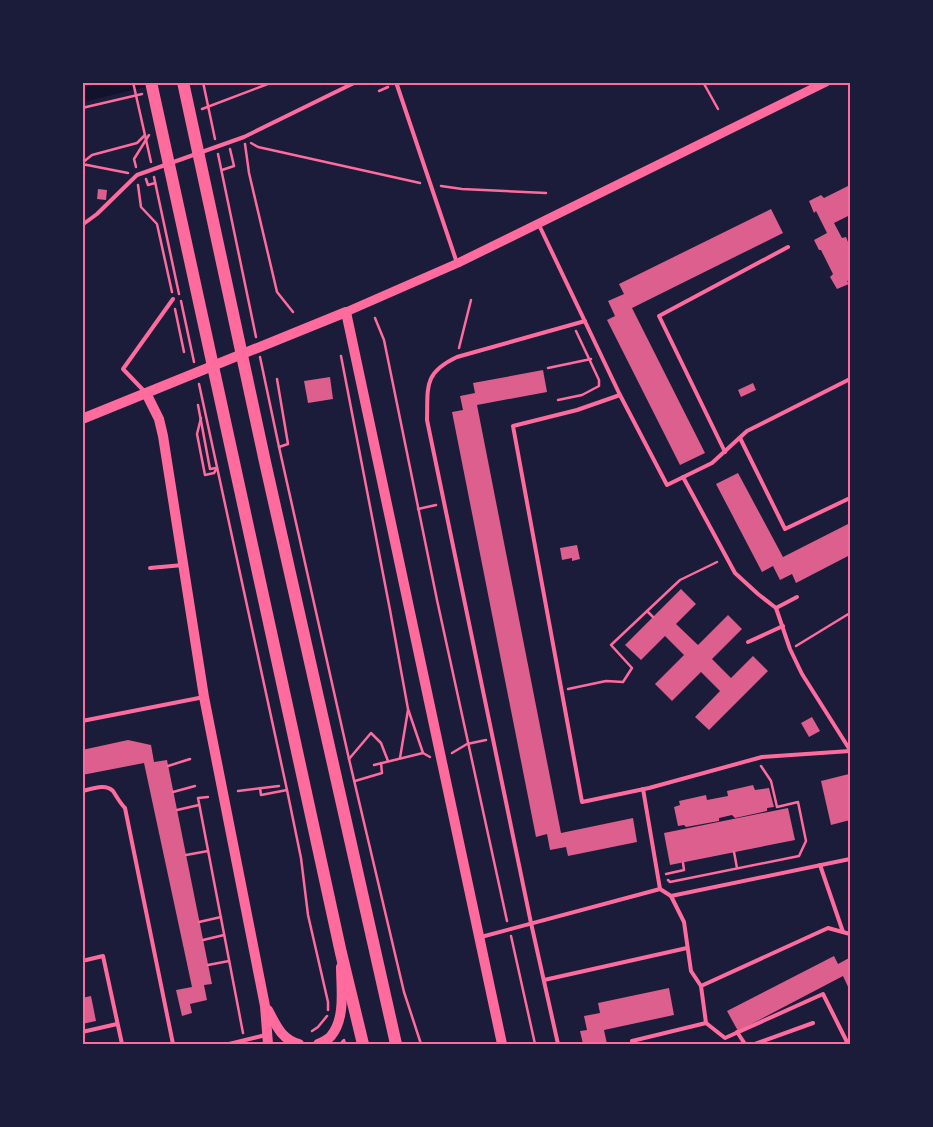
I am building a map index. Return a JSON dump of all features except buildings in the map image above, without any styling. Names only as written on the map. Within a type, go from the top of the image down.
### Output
[{"type":"main road","points":[[183,82],[265,462],[396,1044]]},
{"type":"main road","points":[[151,87],[341,953],[363,1044]]},
{"type":"main road","points":[[82,419],[346,312],[502,1044]]},
{"type":"main road","points":[[146,393],[159,419],[164,436],[204,697],[265,1006],[267,1039]]},
{"type":"main road","points":[[318,1044],[330,1038],[338,1025],[341,953]]},
{"type":"main road","points":[[265,1006],[281,1034],[291,1042],[299,1044]]},
{"type":"street","points":[[346,312],[458,264],[826,82]]},
{"type":"lane","points":[[82,226],[137,175],[244,138],[356,82]]},
{"type":"lane","points":[[396,82],[458,264]]},
{"type":"lane","points":[[539,224],[620,395],[667,485],[712,463],[747,431],[850,379]]},
{"type":"lane","points":[[725,452],[659,316],[788,247]]},
{"type":"lane","points":[[146,393],[123,369],[173,299]]},
{"type":"lane","points":[[558,1044],[492,738],[427,420],[428,381],[443,363],[456,357],[584,321]]},
{"type":"lane","points":[[620,395],[577,410],[513,426],[582,802],[643,789],[762,756],[850,750],[802,674],[790,649],[776,608],[735,573],[684,477]]},
{"type":"lane","points":[[740,438],[785,529],[850,498]]},
{"type":"lane","points":[[150,568],[184,565]]},
{"type":"lane","points":[[776,608],[797,597]]},
{"type":"lane","points":[[748,642],[782,626]]},
{"type":"lane","points":[[82,721],[204,697]]},
{"type":"lane","points":[[82,791],[104,786],[112,790],[124,808],[173,1044]]},
{"type":"lane","points":[[643,789],[660,889]]},
{"type":"lane","points":[[671,896],[850,859]]},
{"type":"lane","points":[[820,865],[843,932]]},
{"type":"lane","points":[[479,938],[509,928],[660,889],[671,896],[684,922],[691,971],[701,986],[706,1022],[726,1038],[823,994],[848,1044]]},
{"type":"lane","points":[[701,986],[828,928],[850,934]]},
{"type":"lane","points":[[544,980],[687,948]]},
{"type":"lane","points":[[82,961],[103,956],[122,1044]]},
{"type":"lane","points":[[633,1044],[632,1041],[706,1022]]},
{"type":"lane","points":[[755,1044],[813,1023]]},
{"type":"lane","points":[[82,1032],[117,1024]]},
{"type":"lane","points":[[737,1032],[745,1044]]},
{"type":"lane","points":[[229,1044],[267,1039]]},
{"type":"path","points":[[133,82],[152,169]]},
{"type":"path","points":[[203,82],[216,141]]},
{"type":"path","points":[[703,82],[718,109]]},
{"type":"path","points":[[82,108],[151,87]]},
{"type":"path","points":[[82,163],[92,155],[137,143],[149,132]]},
{"type":"path","points":[[244,138],[258,147],[431,185],[462,190],[546,193]]},
{"type":"path","points":[[244,138],[249,173],[277,292],[293,312]]},
{"type":"path","points":[[222,170],[234,166],[229,143]]},
{"type":"path","points":[[218,151],[257,342]]},
{"type":"path","points":[[82,163],[137,175]]},
{"type":"path","points":[[154,176],[194,364]]},
{"type":"path","points":[[456,357],[471,300]]},
{"type":"path","points":[[375,318],[384,340],[437,600],[535,1044]]},
{"type":"path","points":[[558,400],[582,395],[599,386],[599,380],[590,359],[574,328]]},
{"type":"path","points":[[259,352],[349,760],[404,992],[421,1044]]},
{"type":"path","points":[[340,356],[408,709],[423,753],[374,765]]},
{"type":"path","points":[[548,368],[602,357]]},
{"type":"path","points":[[277,379],[288,444],[279,447]]},
{"type":"path","points":[[199,383],[287,790],[301,858],[308,915],[328,1002],[326,1017],[312,1031]]},
{"type":"path","points":[[198,406],[210,469],[217,468]]},
{"type":"path","points":[[201,418],[197,434],[205,475],[214,473],[217,468]]},
{"type":"path","points":[[418,509],[444,504]]},
{"type":"path","points":[[561,691],[606,681],[623,682],[632,668],[611,645],[680,580],[718,562]]},
{"type":"path","points":[[647,611],[653,617]]},
{"type":"path","points":[[790,649],[850,613]]},
{"type":"path","points":[[400,758],[408,709]]},
{"type":"path","points":[[349,760],[371,733],[381,744],[388,761]]},
{"type":"path","points":[[440,755],[455,752],[468,744],[492,738]]},
{"type":"path","points":[[664,866],[670,882],[799,856],[806,841],[798,802],[777,807],[771,781],[755,758]]},
{"type":"path","points":[[168,766],[190,759]]},
{"type":"path","points":[[354,781],[382,773],[381,763]]},
{"type":"path","points":[[173,792],[195,786]]},
{"type":"path","points":[[238,791],[279,786]]},
{"type":"path","points":[[260,788],[261,795],[287,790]]},
{"type":"path","points":[[208,797],[198,798],[199,805],[245,1041]]},
{"type":"path","points":[[177,810],[199,805]]},
{"type":"path","points":[[186,855],[208,851]]},
{"type":"path","points":[[734,852],[738,868]]},
{"type":"path","points":[[666,874],[684,870],[683,862]]},
{"type":"path","points":[[199,922],[221,917]]},
{"type":"path","points":[[203,940],[224,935]]},
{"type":"path","points":[[208,965],[229,961]]},
{"type":"path","points":[[340,1044],[344,1040],[346,1044]]},
{"type":"shaded area","points":[[82,83],[162,83],[83,102]]}]
